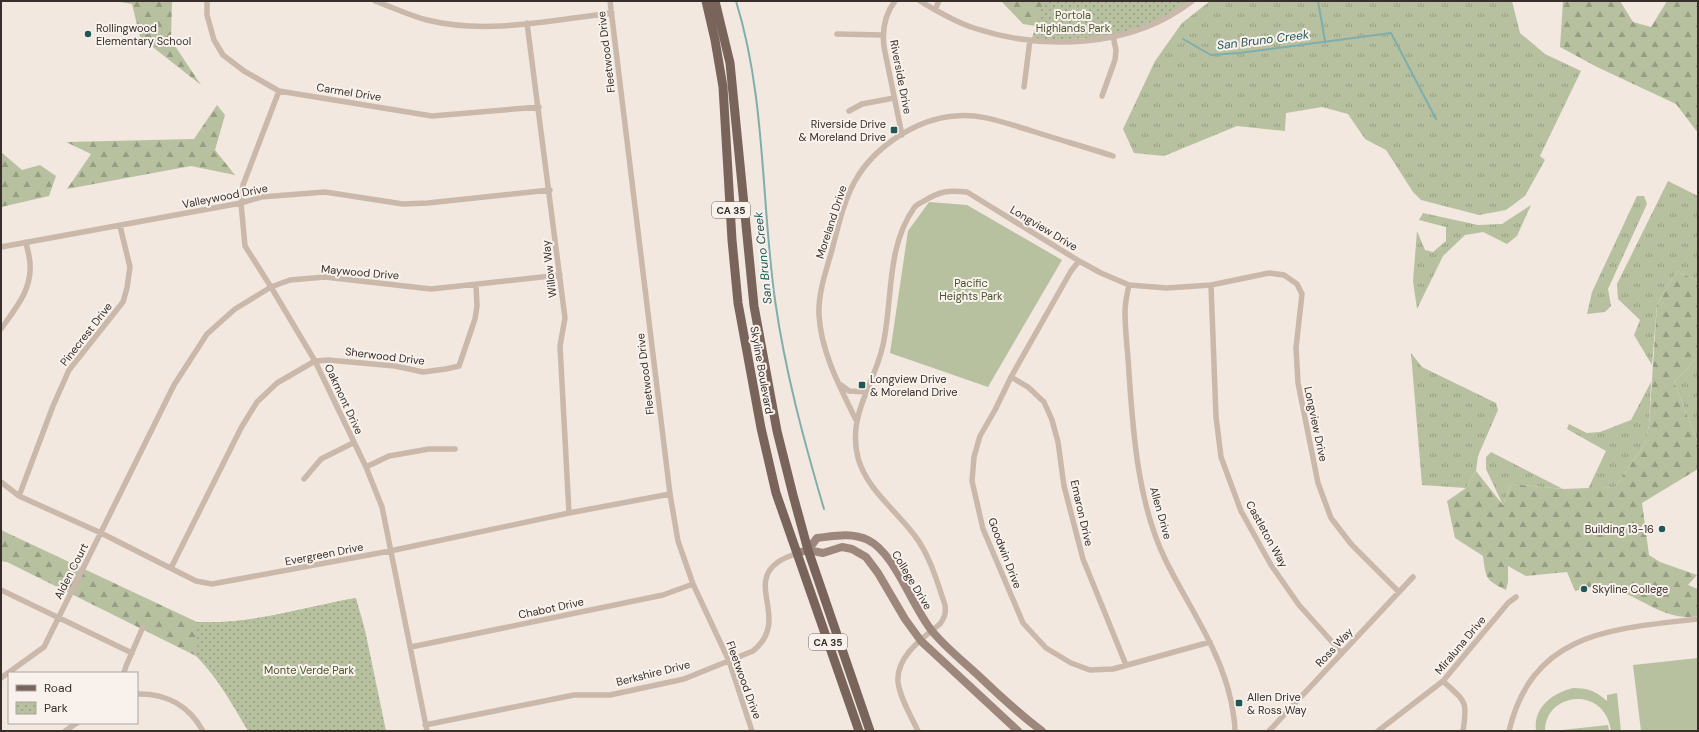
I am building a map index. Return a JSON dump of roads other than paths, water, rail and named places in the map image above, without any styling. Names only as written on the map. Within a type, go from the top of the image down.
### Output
[{"type":"main road","name":"Skyline Boulevard","points":[[706,1],[715,40],[723,87],[735,275],[743,337],[768,462],[776,493],[859,731]]},
{"type":"main road","name":"Skyline Boulevard","points":[[716,1],[733,84],[747,245],[759,340],[785,465],[808,550],[870,731]]},
{"type":"street","name":"Carmel Drive","points":[[207,1],[207,15],[214,40],[223,55],[244,70],[279,91],[432,116],[539,107]]},
{"type":"street","points":[[375,1],[427,20],[457,25],[491,27],[612,13]]},
{"type":"street","name":"Fleetwood Drive","points":[[610,1],[670,494],[678,541],[693,584],[729,661],[752,731]]},
{"type":"street","name":"Riverside Drive","points":[[895,1],[884,23],[883,35],[902,134]]},
{"type":"street","points":[[920,1],[935,10],[973,28],[1012,38],[1070,42],[1113,36],[1149,26],[1166,19],[1192,1]]},
{"type":"street","points":[[935,10],[939,1]]},
{"type":"street","name":"Willow Way","points":[[527,23],[550,190],[565,318],[560,346],[569,513]]},
{"type":"street","points":[[837,34],[883,35]]},
{"type":"street","points":[[1102,96],[1115,60],[1116,50],[1113,36]]},
{"type":"street","points":[[1024,87],[1030,40]]},
{"type":"street","name":"Oakmont Drive","points":[[279,91],[243,185],[241,203],[245,246],[315,361],[366,467],[382,507],[426,728]]},
{"type":"street","points":[[849,111],[862,104],[894,98]]},
{"type":"street","name":"Moreland Drive","points":[[856,420],[823,345],[819,314],[824,277],[843,210],[855,180],[875,155],[902,134],[922,124],[939,118],[972,116],[987,118],[1113,156]]},
{"type":"street","name":"Valleywood Drive","points":[[1,247],[241,203],[261,197],[325,192],[403,204],[550,190]]},
{"type":"street","name":"Longview Drive","points":[[918,731],[901,693],[898,682],[902,662],[908,653],[945,618],[946,611],[936,578],[924,550],[905,522],[874,488],[864,473],[856,446],[856,420],[876,369],[883,345],[895,251],[901,232],[915,206],[936,193],[949,191],[967,192],[1079,261],[1101,273],[1129,285],[1167,288],[1211,285],[1269,273],[1284,275],[1297,284],[1302,294],[1296,348],[1298,383],[1318,483],[1331,518],[1351,544],[1399,592]]},
{"type":"street","name":"Pinecrest Drive","points":[[19,496],[53,406],[69,370],[123,302],[128,288],[130,267],[120,226]]},
{"type":"street","points":[[1,328],[21,301],[29,282],[30,264],[26,242]]},
{"type":"street","name":"Goodwin Drive","points":[[1079,261],[1071,271],[1011,377],[980,436],[974,457],[972,481],[983,530],[1023,623],[1046,648],[1071,663],[1090,670],[1113,668],[1210,642]]},
{"type":"street","name":"Maywood Drive","points":[[101,533],[174,385],[207,334],[235,309],[271,287],[290,280],[325,277],[431,289],[560,275]]},
{"type":"street","name":"Sherwood Drive","points":[[171,568],[241,428],[257,402],[277,383],[315,361],[328,360],[395,366],[423,372],[459,366],[475,318],[477,306],[476,284]]},
{"type":"street","name":"Allen Drive","points":[[1129,285],[1125,311],[1131,397],[1137,455],[1145,496],[1164,558],[1210,642],[1226,681],[1233,713],[1235,731]]},
{"type":"street","name":"Castleton Way","points":[[1211,285],[1216,417],[1221,457],[1241,511],[1271,565],[1299,605],[1342,653]]},
{"type":"street","name":"Emaron Drive","points":[[1011,377],[1028,387],[1044,402],[1052,420],[1058,442],[1064,486],[1083,559],[1126,665]]},
{"type":"street","points":[[840,385],[849,391],[866,392]]},
{"type":"street","points":[[304,479],[321,459],[353,442]]},
{"type":"street","points":[[366,467],[389,456],[429,449],[455,449]]},
{"type":"street","name":"Evergreen Drive","points":[[1,482],[19,496],[101,533],[196,581],[212,584],[390,551],[569,513],[670,494]]},
{"type":"street","name":"Alden Court","points":[[8,672],[44,647],[101,533]]},
{"type":"street","name":"College Drive","points":[[1018,731],[926,636],[916,609],[888,559],[876,545],[868,540],[856,536],[844,535],[817,538],[808,550],[823,553],[842,547],[852,549],[866,557],[878,573],[908,624],[926,636],[943,643],[1015,709],[1042,731]]},
{"type":"street","name":"Berkshire Drive","points":[[426,728],[574,694],[610,695],[684,679],[753,650],[762,643],[769,627],[770,619],[765,586],[767,575],[778,561],[808,550]]},
{"type":"street","name":"Ross Way","points":[[1269,731],[1413,577]]},
{"type":"street","name":"Chabot Drive","points":[[411,647],[663,595],[693,584]]},
{"type":"street","name":"Alden Court","points":[[1,590],[59,617]]},
{"type":"street","name":"Miraluna Drive","points":[[1378,731],[1443,681],[1508,603],[1516,597]]},
{"type":"street","points":[[59,617],[132,653]]},
{"type":"street","points":[[1509,731],[1515,710],[1525,688],[1536,672],[1566,648],[1585,639],[1625,628],[1698,619]]},
{"type":"street","points":[[124,672],[143,627]]},
{"type":"street","points":[[1443,681],[1464,702],[1466,710],[1463,731]]},
{"type":"street","points":[[138,694],[150,693],[171,699],[196,719],[203,731]]},
{"type":"street","points":[[65,731],[76,724]]},
{"type":"waterway","name":"San Bruno Creek","points":[[736,1],[746,38],[758,112],[767,225],[779,327],[796,406],[824,509]]},
{"type":"waterway","name":"San Bruno Creek","points":[[1318,1],[1325,41]]},
{"type":"waterway","name":"San Bruno Creek","points":[[1183,39],[1211,55],[1239,53],[1391,33],[1436,119]]},
{"type":"place","name":"Rollingwood Elementary School","points":[[88,34]]},
{"type":"place","name":"Riverside Drive & Moreland Drive","points":[[894,130]]},
{"type":"place","name":"Longview Drive & Moreland Drive","points":[[862,385]]},
{"type":"place","name":"Building 13-16","points":[[1662,529]]},
{"type":"place","name":"Skyline College","points":[[1584,589]]},
{"type":"place","name":"Allen Drive & Ross Way","points":[[1239,703]]},
{"type":"park label","name":"Portola Highlands Park","points":[[1073,21]]},
{"type":"park label","name":"Pacific Heights Park","points":[[971,289]]},
{"type":"park label","name":"Monte Verde Park","points":[[309,670]]}]
